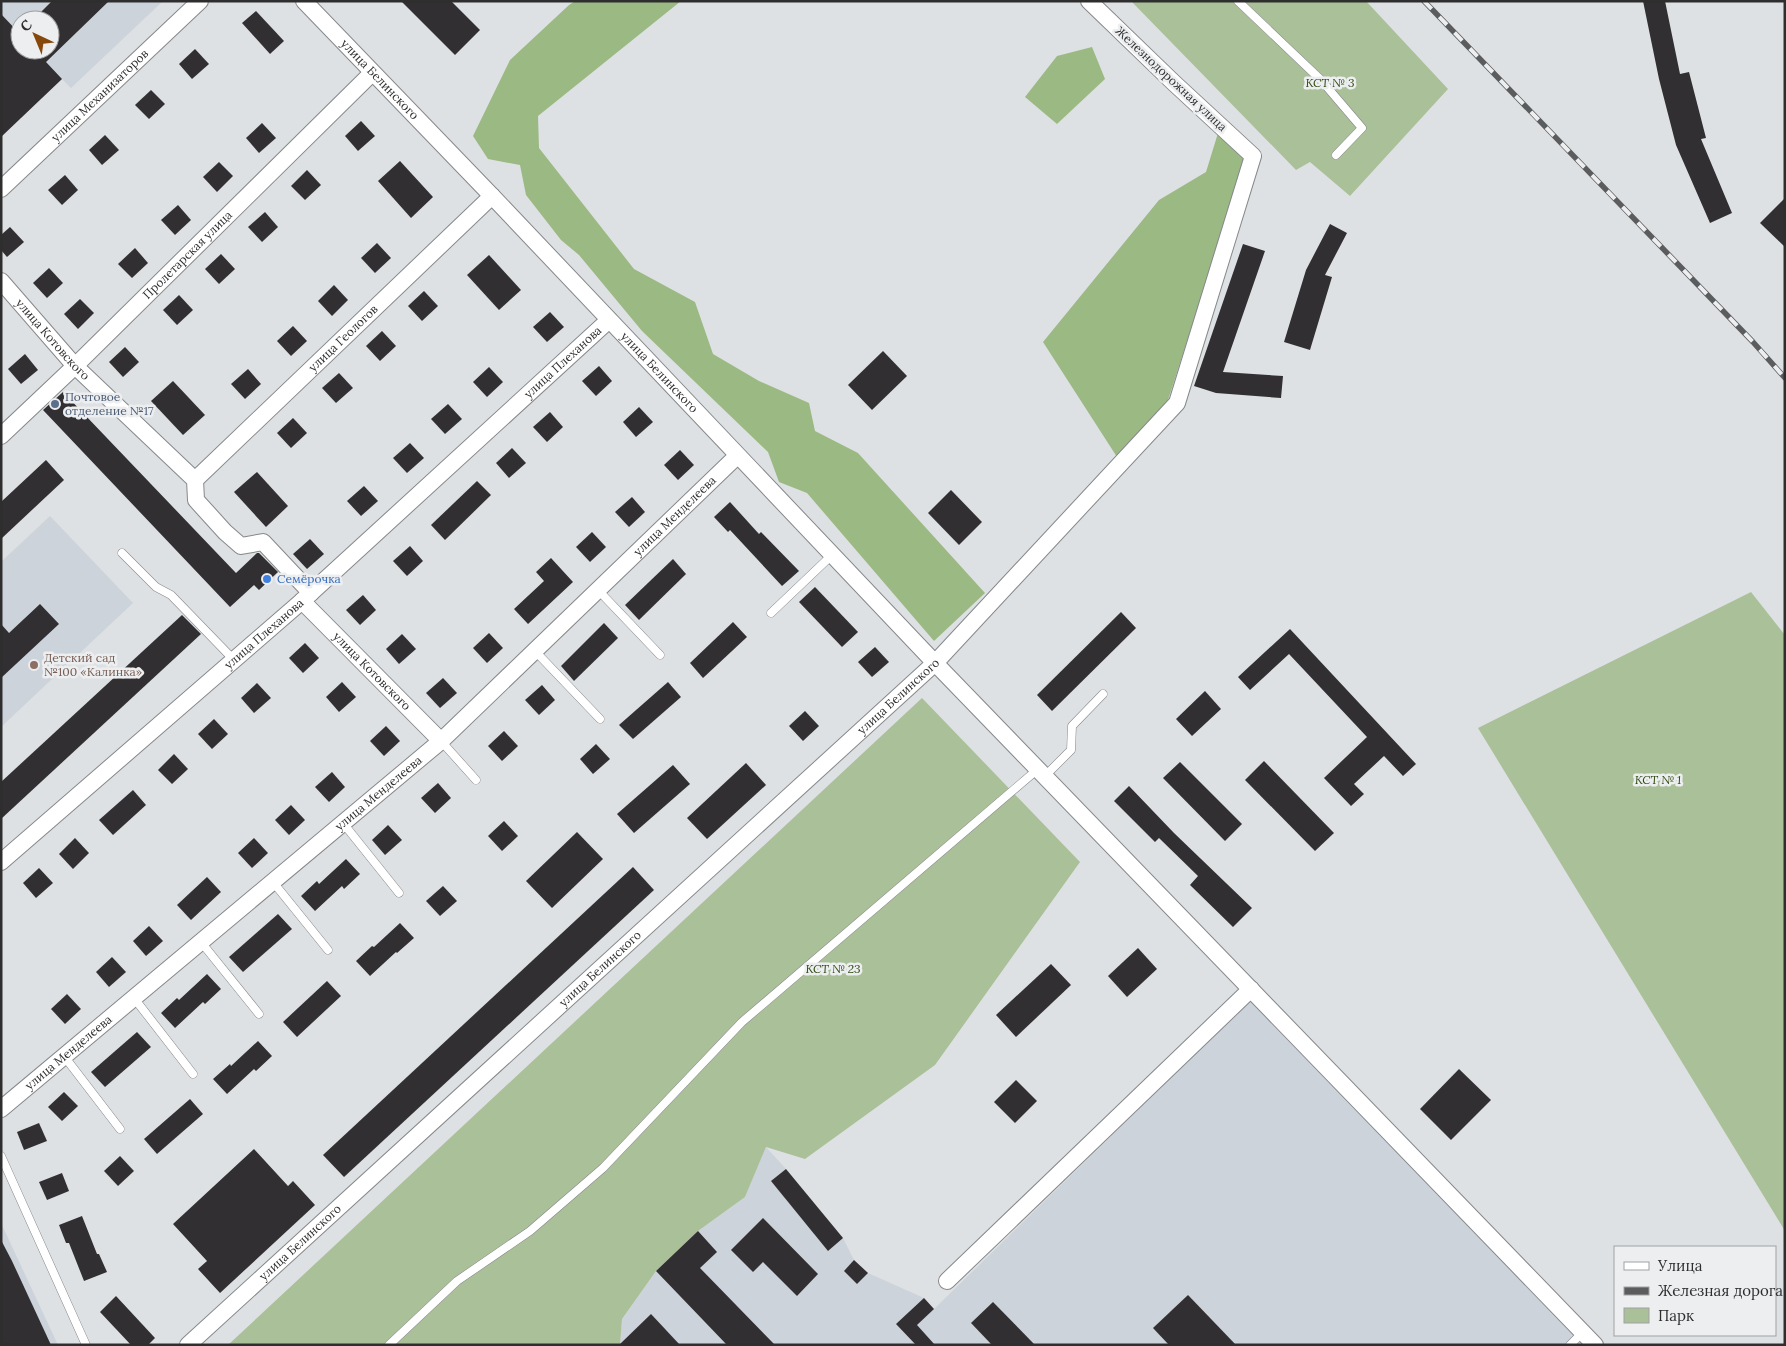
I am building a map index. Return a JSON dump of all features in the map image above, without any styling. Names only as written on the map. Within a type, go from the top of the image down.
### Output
[{"type":"street","name":"улица Механизаторов","points":[[1,189],[200,1]]},
{"type":"street","name":"улица Белинского","points":[[188,1345],[935,663],[492,196],[304,1]]},
{"type":"street","name":"Железнодорожная улица","points":[[935,663],[1177,403],[1253,156],[1089,1]]},
{"type":"street","name":"Пролетарская улица","points":[[1,436],[75,366],[372,73]]},
{"type":"street","name":"улица Геологов","points":[[195,480],[492,196]]},
{"type":"street","name":"улица Котовского","points":[[1,281],[75,366],[195,480],[196,500],[225,532],[241,546],[263,542],[306,597],[441,742]]},
{"type":"street","name":"улица Плеханова","points":[[1,862],[306,597],[609,320]]},
{"type":"street","name":"улица Менделеева","points":[[1,1109],[441,742],[737,456]]},
{"type":"street","points":[[935,663],[1595,1345]]},
{"type":"street","points":[[947,1281],[1251,989]]},
{"type":"lane","points":[[1238,1],[1321,80],[1362,128],[1336,155]]},
{"type":"lane","points":[[122,552],[156,587],[171,595],[234,660]]},
{"type":"lane","points":[[771,613],[832,555]]},
{"type":"lane","points":[[598,590],[660,655]]},
{"type":"lane","points":[[535,651],[600,719]]},
{"type":"lane","points":[[389,1345],[458,1281],[530,1230],[603,1168],[742,1022],[1071,750],[1072,726],[1104,694]]},
{"type":"lane","points":[[441,742],[476,780]]},
{"type":"lane","points":[[343,823],[400,893]]},
{"type":"lane","points":[[273,882],[328,950]]},
{"type":"lane","points":[[201,942],[259,1014]]},
{"type":"lane","points":[[134,998],[193,1074]]},
{"type":"lane","points":[[64,1056],[120,1129]]},
{"type":"lane","points":[[1,1156],[86,1345]]},
{"type":"lane","points":[[1570,1345],[1583,1332]]},
{"type":"shaded area","points":[[1,1],[163,1],[71,88],[62,79],[1,137]]},
{"type":"shaded area","name":"Детский сад №100 «Калинка»","points":[[50,516],[133,603],[1,727],[1,562]]},
{"type":"shaded area","points":[[1253,998],[1585,1345],[620,1345],[622,1319],[656,1271],[698,1231],[745,1197],[766,1147],[843,1238],[854,1260],[868,1273],[924,1298],[934,1309]]},
{"type":"shaded area","points":[[1,1223],[58,1345],[1,1345]]},
{"type":"green space","points":[[575,1],[681,1],[538,116],[539,148],[634,269],[695,302],[713,354],[759,381],[809,403],[815,431],[858,453],[985,593],[934,641],[807,493],[779,482],[768,452],[642,331],[579,255],[561,240],[526,195],[520,165],[488,159],[473,136],[510,60]]},
{"type":"green space","name":"КСТ № 3","points":[[1131,1],[1366,1],[1448,89],[1350,196],[1310,162],[1296,170]]},
{"type":"green space","points":[[1092,47],[1105,79],[1057,124],[1025,97],[1057,56]]},
{"type":"green space","points":[[1218,133],[1246,158],[1168,400],[1117,457],[1043,342],[1159,200],[1206,172]]},
{"type":"green space","name":"КСТ № 1","points":[[1751,592],[1785,635],[1785,1231],[1478,728]]},
{"type":"green space","name":"КСТ № 23","points":[[922,698],[1080,862],[935,1065],[805,1159],[766,1147],[745,1197],[698,1231],[656,1271],[622,1319],[620,1345],[228,1345]]},
{"type":"building","points":[[52,1],[109,1],[60,48],[60,10],[43,10]]},
{"type":"building","points":[[401,1],[451,1],[480,30],[455,55]]},
{"type":"building","points":[[1643,1],[1665,1],[1680,74],[1689,72],[1706,138],[1701,139],[1732,213],[1710,223],[1676,145],[1659,79]]},
{"type":"building","points":[[256,11],[284,41],[270,54],[242,23]]},
{"type":"building","points":[[1,14],[10,23],[10,60],[48,60],[46,62],[62,79],[1,137]]},
{"type":"building","points":[[195,49],[209,64],[192,79],[179,64]]},
{"type":"building","points":[[151,90],[165,104],[149,119],[135,105]]},
{"type":"building","points":[[361,121],[375,136],[358,151],[345,136]]},
{"type":"building","points":[[262,123],[276,138],[259,153],[246,138]]},
{"type":"building","points":[[105,135],[119,150],[102,165],[89,150]]},
{"type":"building","points":[[400,161],[433,197],[411,218],[378,181]]},
{"type":"building","points":[[219,162],[233,176],[217,192],[203,177]]},
{"type":"building","points":[[307,170],[321,185],[305,200],[291,186]]},
{"type":"building","points":[[65,175],[78,190],[62,205],[48,190]]},
{"type":"building","points":[[1785,198],[1785,247],[1760,223]]},
{"type":"building","points":[[178,205],[191,220],[175,235],[161,220]]},
{"type":"building","points":[[265,212],[278,227],[262,242],[248,227]]},
{"type":"building","points":[[1330,224],[1347,233],[1325,275],[1332,277],[1310,350],[1284,342],[1306,270]]},
{"type":"building","points":[[10,227],[24,242],[7,257],[1,250],[1,235]]},
{"type":"building","points":[[377,243],[391,258],[375,273],[361,258]]},
{"type":"building","points":[[1243,244],[1265,251],[1223,372],[1283,376],[1281,398],[1216,393],[1194,386]]},
{"type":"building","points":[[135,248],[148,263],[132,278],[118,264]]},
{"type":"building","points":[[221,254],[235,269],[219,284],[205,269]]},
{"type":"building","points":[[489,255],[521,290],[499,310],[467,275]]},
{"type":"building","points":[[49,268],[63,283],[47,298],[33,283]]},
{"type":"building","points":[[334,285],[348,300],[332,316],[318,301]]},
{"type":"building","points":[[424,291],[438,306],[422,321],[408,306]]},
{"type":"building","points":[[179,295],[193,310],[177,325],[163,310]]},
{"type":"building","points":[[80,299],[94,313],[78,329],[64,314]]},
{"type":"building","points":[[550,312],[564,327],[547,342],[533,327]]},
{"type":"building","points":[[293,326],[307,341],[291,356],[277,341]]},
{"type":"building","points":[[382,331],[396,346],[380,361],[366,346]]},
{"type":"building","points":[[125,347],[139,362],[123,377],[109,362]]},
{"type":"building","points":[[883,351],[907,376],[872,410],[848,385]]},
{"type":"building","points":[[25,354],[38,370],[21,384],[8,369]]},
{"type":"building","points":[[599,366],[612,381],[596,396],[582,381]]},
{"type":"building","points":[[489,367],[503,382],[487,397],[473,382]]},
{"type":"building","points":[[248,369],[261,384],[245,399],[231,384]]},
{"type":"building","points":[[339,373],[353,388],[336,403],[322,388]]},
{"type":"building","points":[[173,381],[205,415],[183,435],[151,401]]},
{"type":"building","points":[[63,392],[236,573],[257,553],[278,572],[259,590],[254,585],[230,607],[43,410]]},
{"type":"building","points":[[448,404],[462,419],[445,434],[431,419]]},
{"type":"building","points":[[639,407],[653,422],[636,437],[623,422]]},
{"type":"building","points":[[550,412],[563,427],[547,442],[533,427]]},
{"type":"building","points":[[293,418],[307,433],[291,448],[277,433]]},
{"type":"building","points":[[410,443],[424,458],[407,473],[393,458]]},
{"type":"building","points":[[512,448],[526,463],[509,478],[496,463]]},
{"type":"building","points":[[680,450],[694,465],[678,480],[664,465]]},
{"type":"building","points":[[46,460],[64,480],[1,539],[1,502]]},
{"type":"building","points":[[257,472],[288,506],[266,527],[234,492]]},
{"type":"building","points":[[477,481],[491,495],[445,540],[431,525]]},
{"type":"building","points":[[364,486],[378,501],[361,516],[347,501]]},
{"type":"building","points":[[951,490],[982,522],[959,545],[928,513]]},
{"type":"building","points":[[632,497],[645,512],[629,527],[615,512]]},
{"type":"building","points":[[730,502],[759,534],[761,532],[799,571],[782,586],[730,530],[728,532],[714,517]]},
{"type":"building","points":[[592,532],[606,547],[590,562],[576,547]]},
{"type":"building","points":[[310,539],[324,554],[307,569],[293,554]]},
{"type":"building","points":[[410,546],[423,561],[407,576],[393,561]]},
{"type":"building","points":[[551,558],[573,582],[528,624],[514,609],[544,581],[536,572]]},
{"type":"building","points":[[673,559],[686,574],[639,620],[625,605]]},
{"type":"building","points":[[815,587],[858,632],[842,647],[799,602]]},
{"type":"building","points":[[363,595],[376,610],[360,625],[346,610]]},
{"type":"building","points":[[40,604],[59,624],[1,678],[1,624],[9,633]]},
{"type":"building","points":[[1121,612],[1136,628],[1052,711],[1037,695]]},
{"type":"building","points":[[182,615],[201,634],[1,819],[1,782]]},
{"type":"building","points":[[733,622],[747,637],[703,678],[690,663]]},
{"type":"building","points":[[604,623],[618,638],[574,681],[561,666]]},
{"type":"building","points":[[1290,629],[1416,764],[1403,776],[1384,756],[1354,784],[1364,794],[1351,806],[1324,778],[1367,737],[1289,654],[1250,690],[1238,677]]},
{"type":"building","points":[[489,633],[503,648],[487,663],[473,648]]},
{"type":"building","points":[[402,634],[416,649],[399,664],[386,649]]},
{"type":"building","points":[[305,643],[319,658],[303,673],[289,658]]},
{"type":"building","points":[[875,647],[889,662],[872,677],[858,662]]},
{"type":"building","points":[[443,678],[457,693],[440,708],[426,693]]},
{"type":"building","points":[[342,682],[356,697],[339,712],[326,697]]},
{"type":"building","points":[[668,682],[681,697],[633,739],[619,725]]},
{"type":"building","points":[[257,683],[271,698],[254,713],[241,698]]},
{"type":"building","points":[[542,685],[555,700],[539,715],[525,700]]},
{"type":"building","points":[[1205,691],[1221,709],[1192,736],[1176,719]]},
{"type":"building","points":[[805,711],[819,726],[803,741],[789,726]]},
{"type":"building","points":[[214,719],[228,734],[212,749],[198,734]]},
{"type":"building","points":[[386,726],[400,741],[384,756],[370,741]]},
{"type":"building","points":[[504,731],[518,746],[502,761],[488,746]]},
{"type":"building","points":[[596,744],[610,759],[593,774],[580,759]]},
{"type":"building","points":[[174,754],[188,769],[172,784],[158,770]]},
{"type":"building","points":[[1264,761],[1334,833],[1315,851],[1245,780]]},
{"type":"building","points":[[1180,762],[1242,824],[1225,841],[1163,778]]},
{"type":"building","points":[[746,763],[766,785],[707,839],[687,818]]},
{"type":"building","points":[[673,765],[690,784],[634,833],[617,814]]},
{"type":"building","points":[[332,772],[345,787],[329,802],[315,787]]},
{"type":"building","points":[[438,783],[451,798],[435,813],[421,798]]},
{"type":"building","points":[[1129,786],[1174,833],[1252,908],[1233,927],[1190,885],[1198,876],[1159,838],[1155,842],[1114,801]]},
{"type":"building","points":[[133,790],[146,805],[113,835],[99,820]]},
{"type":"building","points":[[291,805],[305,820],[289,835],[275,820]]},
{"type":"building","points":[[504,821],[518,836],[502,851],[488,836]]},
{"type":"building","points":[[388,825],[402,840],[385,855],[372,840]]},
{"type":"building","points":[[577,832],[603,859],[552,908],[526,881]]},
{"type":"building","points":[[75,838],[89,853],[73,869],[59,854]]},
{"type":"building","points":[[254,838],[268,853],[252,868],[238,853]]},
{"type":"building","points":[[346,859],[360,874],[344,889],[342,886],[315,911],[301,896],[317,881],[319,884]]},
{"type":"building","points":[[633,867],[654,890],[344,1177],[323,1155]]},
{"type":"building","points":[[39,868],[53,883],[36,898],[23,883]]},
{"type":"building","points":[[207,877],[221,892],[191,920],[177,905]]},
{"type":"building","points":[[443,886],[457,901],[440,916],[426,901]]},
{"type":"building","points":[[278,914],[292,929],[243,972],[229,957]]},
{"type":"building","points":[[400,923],[414,938],[370,976],[356,961]]},
{"type":"building","points":[[149,926],[163,941],[146,956],[133,941]]},
{"type":"building","points":[[1138,948],[1157,969],[1127,997],[1108,976]]},
{"type":"building","points":[[112,957],[126,972],[109,987],[96,972]]},
{"type":"building","points":[[1051,964],[1071,985],[1016,1037],[996,1015]]},
{"type":"building","points":[[207,974],[221,989],[205,1004],[203,1002],[175,1028],[161,1013],[177,998],[179,1000]]},
{"type":"building","points":[[327,981],[341,996],[297,1037],[283,1022]]},
{"type":"building","points":[[67,994],[81,1009],[65,1024],[51,1009]]},
{"type":"building","points":[[137,1032],[151,1047],[105,1087],[91,1072]]},
{"type":"building","points":[[258,1041],[272,1056],[256,1071],[254,1069],[227,1094],[213,1079],[230,1064],[231,1066]]},
{"type":"building","points":[[1459,1069],[1491,1100],[1451,1140],[1420,1109]]},
{"type":"building","points":[[1016,1080],[1037,1101],[1015,1123],[994,1102]]},
{"type":"building","points":[[64,1092],[78,1106],[62,1121],[48,1107]]},
{"type":"building","points":[[190,1099],[203,1114],[157,1154],[144,1139]]},
{"type":"building","points":[[39,1123],[47,1141],[24,1150],[17,1132]]},
{"type":"building","points":[[254,1149],[288,1186],[293,1181],[315,1205],[220,1293],[198,1269],[207,1261],[173,1224]]},
{"type":"building","points":[[120,1156],[134,1171],[118,1186],[104,1171]]},
{"type":"building","points":[[786,1169],[843,1238],[828,1251],[771,1181]]},
{"type":"building","points":[[62,1173],[69,1191],[47,1200],[39,1182]]},
{"type":"building","points":[[82,1216],[97,1254],[99,1254],[107,1272],[84,1281],[69,1243],[66,1243],[59,1225]]},
{"type":"building","points":[[763,1218],[818,1274],[797,1296],[763,1262],[753,1272],[731,1250]]},
{"type":"building","points":[[698,1231],[717,1252],[700,1268],[775,1345],[727,1345],[656,1271]]},
{"type":"building","points":[[1,1240],[12,1261],[51,1345],[1,1345]]},
{"type":"building","points":[[854,1260],[868,1273],[857,1284],[844,1271]]},
{"type":"building","points":[[1188,1295],[1236,1345],[1169,1345],[1153,1328]]},
{"type":"building","points":[[116,1296],[155,1338],[148,1345],[131,1345],[100,1312]]},
{"type":"building","points":[[924,1298],[934,1309],[917,1325],[935,1345],[916,1345],[896,1324]]},
{"type":"building","points":[[993,1302],[1035,1345],[992,1345],[971,1323]]},
{"type":"building","points":[[651,1314],[680,1345],[619,1345]]},
{"type":"railway","points":[[1424,1],[1753,342],[1785,378]]},
{"type":"place","name":"Почтовое отделение №17","points":[[55,404]]},
{"type":"place","name":"Семёрочка","points":[[267,579]]},
{"type":"place","name":"Детский сад №100 «Калинка»","points":[[34,665]]}]
